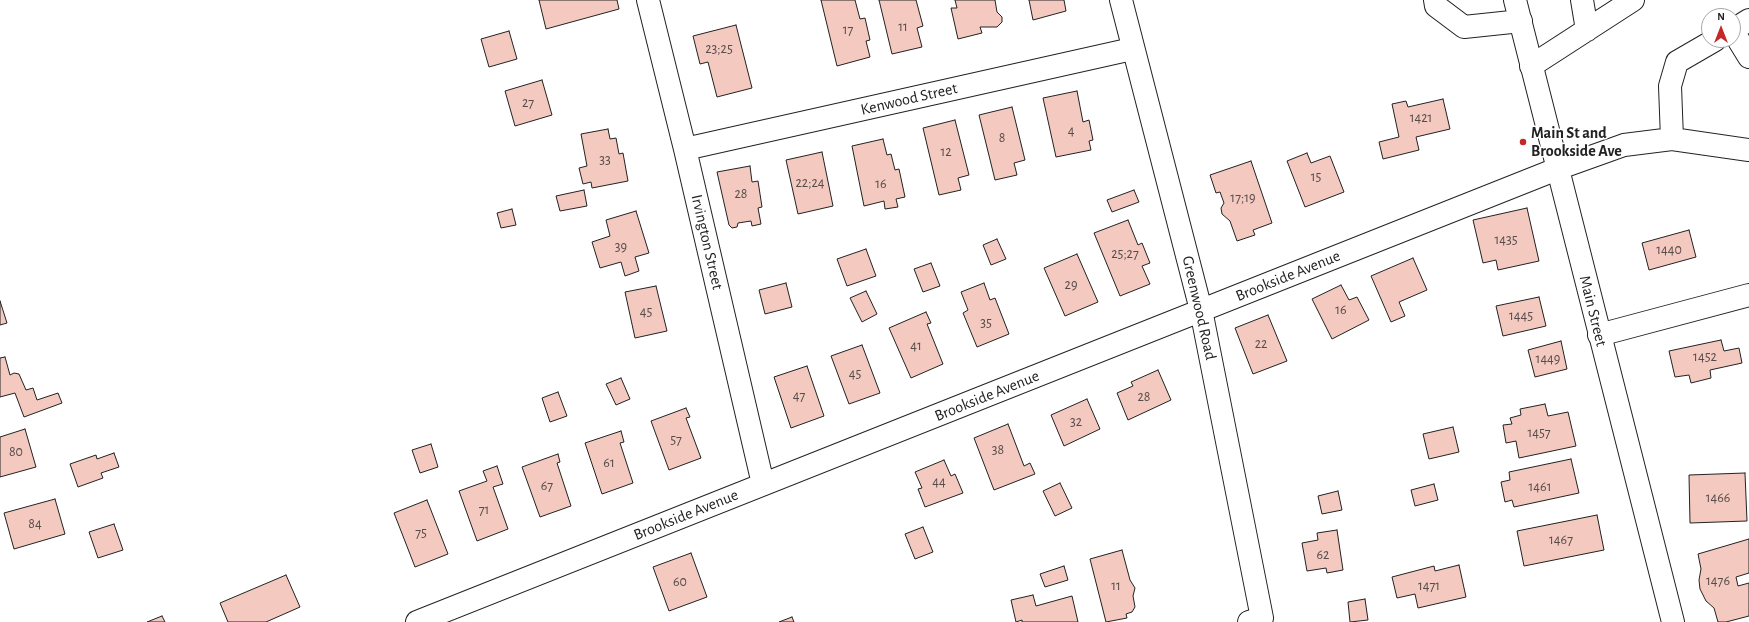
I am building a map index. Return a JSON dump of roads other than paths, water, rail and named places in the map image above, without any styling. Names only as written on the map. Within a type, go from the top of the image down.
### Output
[{"type":"street","name":"Irvington Street","points":[[648,0],[685,149],[764,484]]},
{"type":"street","name":"Greenwood Road","points":[[1121,0],[1132,49],[1201,310],[1256,620]]},
{"type":"street","points":[[1435,0],[1436,6],[1464,27],[1521,21]]},
{"type":"street","name":"Main Street","points":[[1515,0],[1673,622]]},
{"type":"street","points":[[1582,0],[1587,30]]},
{"type":"street","points":[[1531,66],[1633,0]]},
{"type":"street","points":[[1741,44],[1749,57]]},
{"type":"street","points":[[1672,139],[1670,86],[1677,62],[1701,48]]},
{"type":"street","name":"Kenwood Street","points":[[685,149],[1132,49]]},
{"type":"street","name":"Brookside Avenue","points":[[417,622],[1557,168],[1624,145],[1672,139],[1749,150]]},
{"type":"street","points":[[1599,335],[1749,295]]},
{"type":"place","name":"Main St and Brookside Ave","points":[[1523,142]]}]
